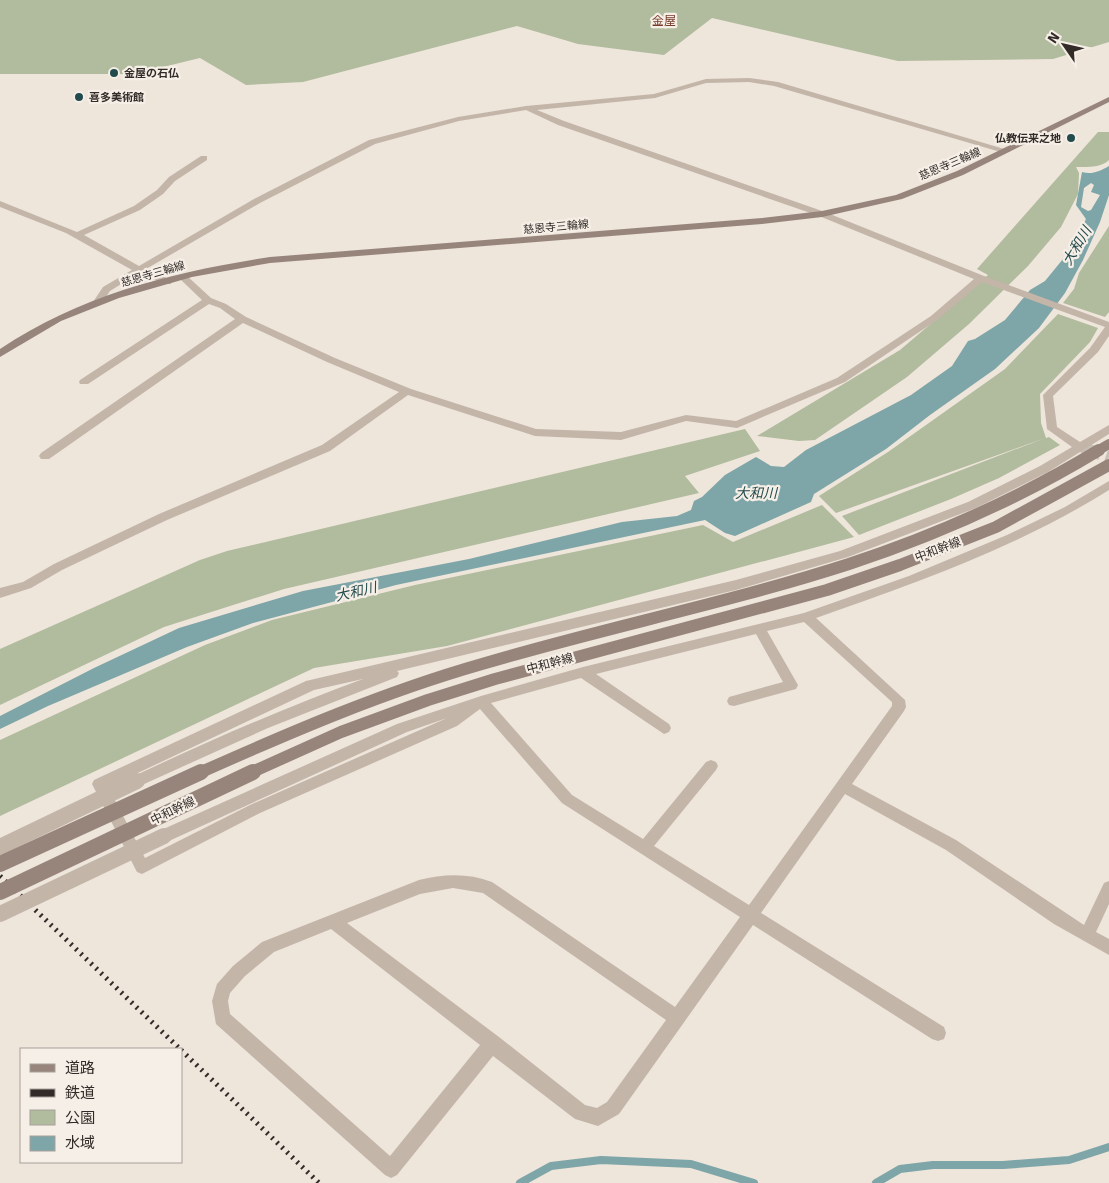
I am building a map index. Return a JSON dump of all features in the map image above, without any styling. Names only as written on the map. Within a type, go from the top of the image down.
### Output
[{"type":"main road","name":"慈恩寺三輪線","points":[[0,354],[65,315],[98,302],[221,267],[270,260],[519,242],[822,214],[899,197],[960,173],[1109,99]]},
{"type":"main road","name":"中和幹線","points":[[0,864],[239,754],[332,716],[416,685],[479,664],[809,577],[908,544],[1007,502],[1109,444]]},
{"type":"main road","name":"中和幹線","points":[[0,892],[341,732],[428,700],[486,682],[827,590],[900,565],[996,527],[1109,465]]},
{"type":"street","points":[[98,302],[106,289],[137,269],[257,200],[372,142],[458,119],[526,108],[655,96],[706,81],[748,80],[775,84],[1007,150]]},
{"type":"street","points":[[526,108],[561,123],[822,214],[1109,329],[1094,350],[1048,395],[1052,429],[1080,447]]},
{"type":"street","points":[[78,235],[137,208],[160,192],[172,179],[204,158]]},
{"type":"street","points":[[0,204],[78,235],[137,269],[168,282]]},
{"type":"street","points":[[183,277],[208,300],[223,306],[242,318],[331,360],[407,390],[534,432],[621,436],[686,418],[737,425],[841,380],[934,318],[981,278]]},
{"type":"street","points":[[84,382],[208,300]]},
{"type":"street","points":[[45,456],[242,318]]},
{"type":"street","points":[[0,593],[27,585],[58,567],[163,517],[326,448],[407,390]]},
{"type":"street","points":[[482,701],[452,722],[255,809],[142,867],[100,784],[311,685],[736,585],[844,554],[972,505],[1044,469],[1109,429]]},
{"type":"street","points":[[0,914],[164,836],[402,728],[482,701],[583,672],[806,617],[913,579],[1011,538],[1069,510],[1109,485]]},
{"type":"street","points":[[333,921],[581,1113],[598,1117],[613,1108],[899,707],[898,700],[806,617]]},
{"type":"street","points":[[734,701],[791,685],[759,629]]},
{"type":"street","points":[[0,846],[221,741],[317,700],[431,658]]},
{"type":"street","points":[[583,672],[664,728]]},
{"type":"street","points":[[482,701],[566,799],[938,1033]]},
{"type":"street","points":[[644,848],[711,766]]},
{"type":"street","points":[[843,786],[951,846],[1109,948]]},
{"type":"street","points":[[493,1043],[391,1169],[222,1018],[220,1001],[223,989],[239,971],[268,947],[419,887],[444,880],[464,881],[487,887],[677,1018]]},
{"type":"street","points":[[1087,934],[1109,888]]},
{"type":"green space","points":[[0,0],[1109,0],[1109,42],[1053,59],[898,61],[712,18],[664,55],[578,44],[517,26],[303,82],[246,85],[200,58],[134,74],[0,74]]},
{"type":"green space","points":[[1098,132],[1109,132],[1109,160],[1098,166],[1076,167],[1079,173],[1078,194],[1061,227],[1028,266],[969,324],[907,377],[815,440],[799,441],[757,436],[900,350],[988,275],[977,269]]},
{"type":"green space","points":[[1109,226],[1109,312],[1105,317],[1063,303],[1074,289],[1079,273]]},
{"type":"green space","points":[[1058,314],[1098,328],[1090,342],[1040,394],[1041,423],[1046,438],[1049,437],[1060,445],[999,478],[859,535],[842,516],[1045,438],[836,513],[819,496],[888,452],[1005,369]]},
{"type":"green space","points":[[745,429],[760,451],[685,476],[699,493],[284,589],[164,627],[0,705],[0,649],[200,560],[227,551]]},
{"type":"green space","points":[[822,505],[854,537],[447,646],[314,668],[0,816],[0,740],[205,645],[272,620],[415,585],[703,525],[733,542]]},
{"type":"water","name":"大和川","points":[[1109,166],[1109,195],[1100,222],[1083,260],[1065,293],[1039,328],[995,369],[886,449],[814,494],[811,502],[735,536],[725,533],[705,520],[396,585],[253,623],[187,647],[48,706],[0,729],[0,716],[94,668],[179,628],[303,591],[469,559],[622,522],[677,516],[691,510],[694,501],[702,497],[725,475],[756,457],[771,466],[784,467],[806,450],[911,395],[952,366],[968,341],[975,339],[1005,320],[1030,290],[1045,281],[1072,248],[1086,219],[1076,205],[1082,172],[1093,173]],"holes":[[[1091,183],[1094,185],[1091,192],[1100,195],[1091,210],[1088,211],[1081,207],[1084,188]]]},
{"type":"waterway","points":[[876,1183],[900,1169],[933,1165],[1003,1165],[1069,1160],[1109,1147]]},
{"type":"waterway","points":[[520,1183],[551,1166],[601,1160],[691,1164],[754,1183]]},
{"type":"tunnel","points":[[1080,447],[1093,451]]},
{"type":"tunnel","points":[[1089,450],[1109,457]]},
{"type":"railway","points":[[0,876],[179,1048]]},
{"type":"railway","points":[[182,1051],[319,1183]]},
{"type":"place","name":"金屋の石仏","points":[[114,73]]},
{"type":"place","name":"喜多美術館","points":[[79,97]]},
{"type":"place","name":"仏教伝来之地","points":[[1071,138]]},
{"type":"district","name":"金屋","points":[[664,21]]}]
